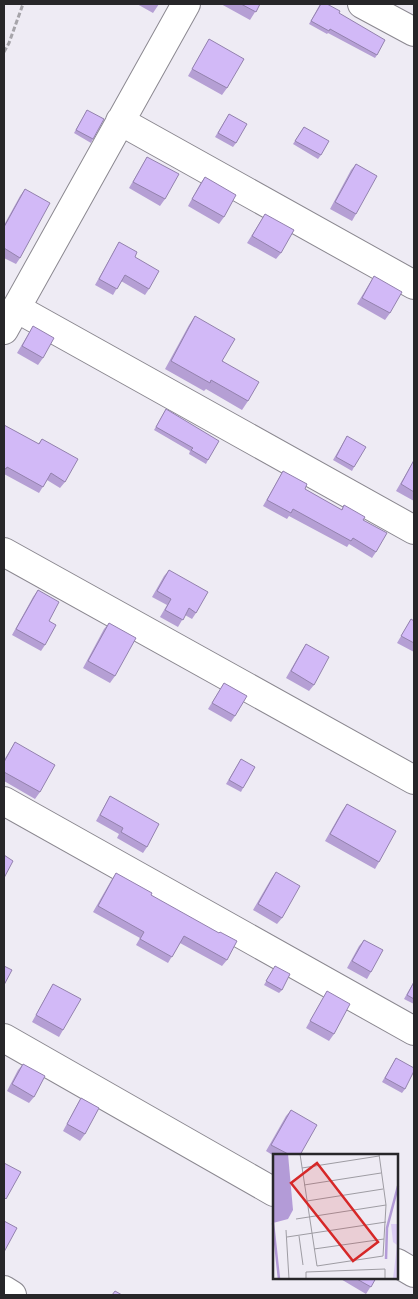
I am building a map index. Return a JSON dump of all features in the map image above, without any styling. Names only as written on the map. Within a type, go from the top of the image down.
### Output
[{"type":"street","points":[[186,4],[10,319],[414,530]]},
{"type":"street","points":[[362,4],[414,32]]},
{"type":"street","points":[[120,121],[414,285]]},
{"type":"street","points":[[4,552],[414,780]]},
{"type":"street","points":[[4,801],[414,1031]]},
{"type":"street","points":[[4,1038],[273,1191]]},
{"type":"street","points":[[398,1263],[414,1272]]},
{"type":"street","points":[[4,1290],[12,1295]]},
{"type":"path","points":[[4,52],[23,4]]},
{"type":"building","points":[[241,4],[260,4],[256,12]]},
{"type":"building","points":[[321,4],[327,4],[340,11],[339,13],[385,40],[377,55],[330,29],[329,31],[311,21]]},
{"type":"building","points":[[209,39],[244,59],[227,88],[192,69]]},
{"type":"building","points":[[87,110],[104,119],[93,139],[76,130]]},
{"type":"building","points":[[229,114],[247,124],[236,143],[218,133]]},
{"type":"building","points":[[304,127],[329,141],[321,155],[295,141]]},
{"type":"building","points":[[147,157],[179,174],[165,199],[133,182]]},
{"type":"building","points":[[356,164],[377,176],[356,214],[335,202]]},
{"type":"building","points":[[205,177],[236,195],[224,217],[192,199]]},
{"type":"building","points":[[25,189],[50,203],[20,258],[4,248],[4,227]]},
{"type":"building","points":[[265,214],[294,230],[281,253],[252,236]]},
{"type":"building","points":[[119,242],[137,252],[135,257],[159,271],[149,289],[125,275],[117,289],[99,279]]},
{"type":"building","points":[[374,276],[402,292],[390,313],[362,298]]},
{"type":"building","points":[[195,316],[235,339],[222,361],[259,382],[248,401],[211,380],[210,383],[171,361]]},
{"type":"building","points":[[33,326],[54,338],[43,358],[22,346]]},
{"type":"building","points":[[166,409],[219,441],[208,460],[191,450],[193,448],[156,427]]},
{"type":"building","points":[[4,425],[39,444],[42,439],[78,459],[65,482],[51,473],[43,487],[7,467],[6,469],[4,468]]},
{"type":"building","points":[[347,436],[366,447],[354,467],[336,457]]},
{"type":"building","points":[[414,460],[414,492],[401,484]]},
{"type":"building","points":[[283,471],[307,484],[305,489],[342,510],[344,505],[365,517],[363,520],[387,533],[376,552],[353,538],[351,541],[293,509],[291,513],[267,500]]},
{"type":"building","points":[[169,570],[208,592],[196,613],[189,608],[183,620],[165,610],[171,599],[157,591]]},
{"type":"building","points":[[38,590],[59,602],[49,621],[56,625],[45,645],[16,629]]},
{"type":"building","points":[[411,619],[414,621],[414,643],[401,636]]},
{"type":"building","points":[[109,623],[136,638],[115,676],[88,661]]},
{"type":"building","points":[[306,644],[329,657],[314,685],[291,671]]},
{"type":"building","points":[[224,683],[247,696],[235,716],[212,703]]},
{"type":"building","points":[[15,742],[55,765],[40,792],[4,772],[4,762]]},
{"type":"building","points":[[241,759],[255,767],[243,788],[229,780]]},
{"type":"building","points":[[110,796],[159,824],[147,847],[121,832],[123,828],[100,815]]},
{"type":"building","points":[[347,804],[396,831],[379,862],[330,834]]},
{"type":"building","points":[[4,855],[13,861],[4,878]]},
{"type":"building","points":[[276,872],[300,886],[282,918],[258,904]]},
{"type":"building","points":[[116,873],[152,893],[151,895],[237,941],[227,960],[184,936],[172,957],[140,939],[144,932],[98,906]]},
{"type":"building","points":[[364,940],[383,950],[371,972],[352,961]]},
{"type":"building","points":[[4,966],[12,970],[4,985]]},
{"type":"building","points":[[275,966],[290,974],[282,990],[266,981]]},
{"type":"building","points":[[414,982],[414,999],[407,995]]},
{"type":"building","points":[[53,984],[81,999],[63,1030],[36,1015]]},
{"type":"building","points":[[327,991],[350,1004],[334,1034],[310,1021]]},
{"type":"building","points":[[396,1058],[414,1068],[405,1089],[385,1078]]},
{"type":"building","points":[[23,1064],[45,1076],[34,1097],[12,1084]]},
{"type":"building","points":[[81,1098],[99,1108],[85,1134],[67,1124]]},
{"type":"building","points":[[291,1110],[317,1125],[301,1154],[288,1154],[271,1145]]},
{"type":"building","points":[[4,1163],[21,1172],[6,1199],[4,1197]]},
{"type":"building","points":[[4,1221],[17,1228],[4,1252]]},
{"type":"building","points":[[357,1279],[375,1279],[371,1287]]},
{"type":"building","points":[[115,1291],[122,1295],[112,1295]]}]
